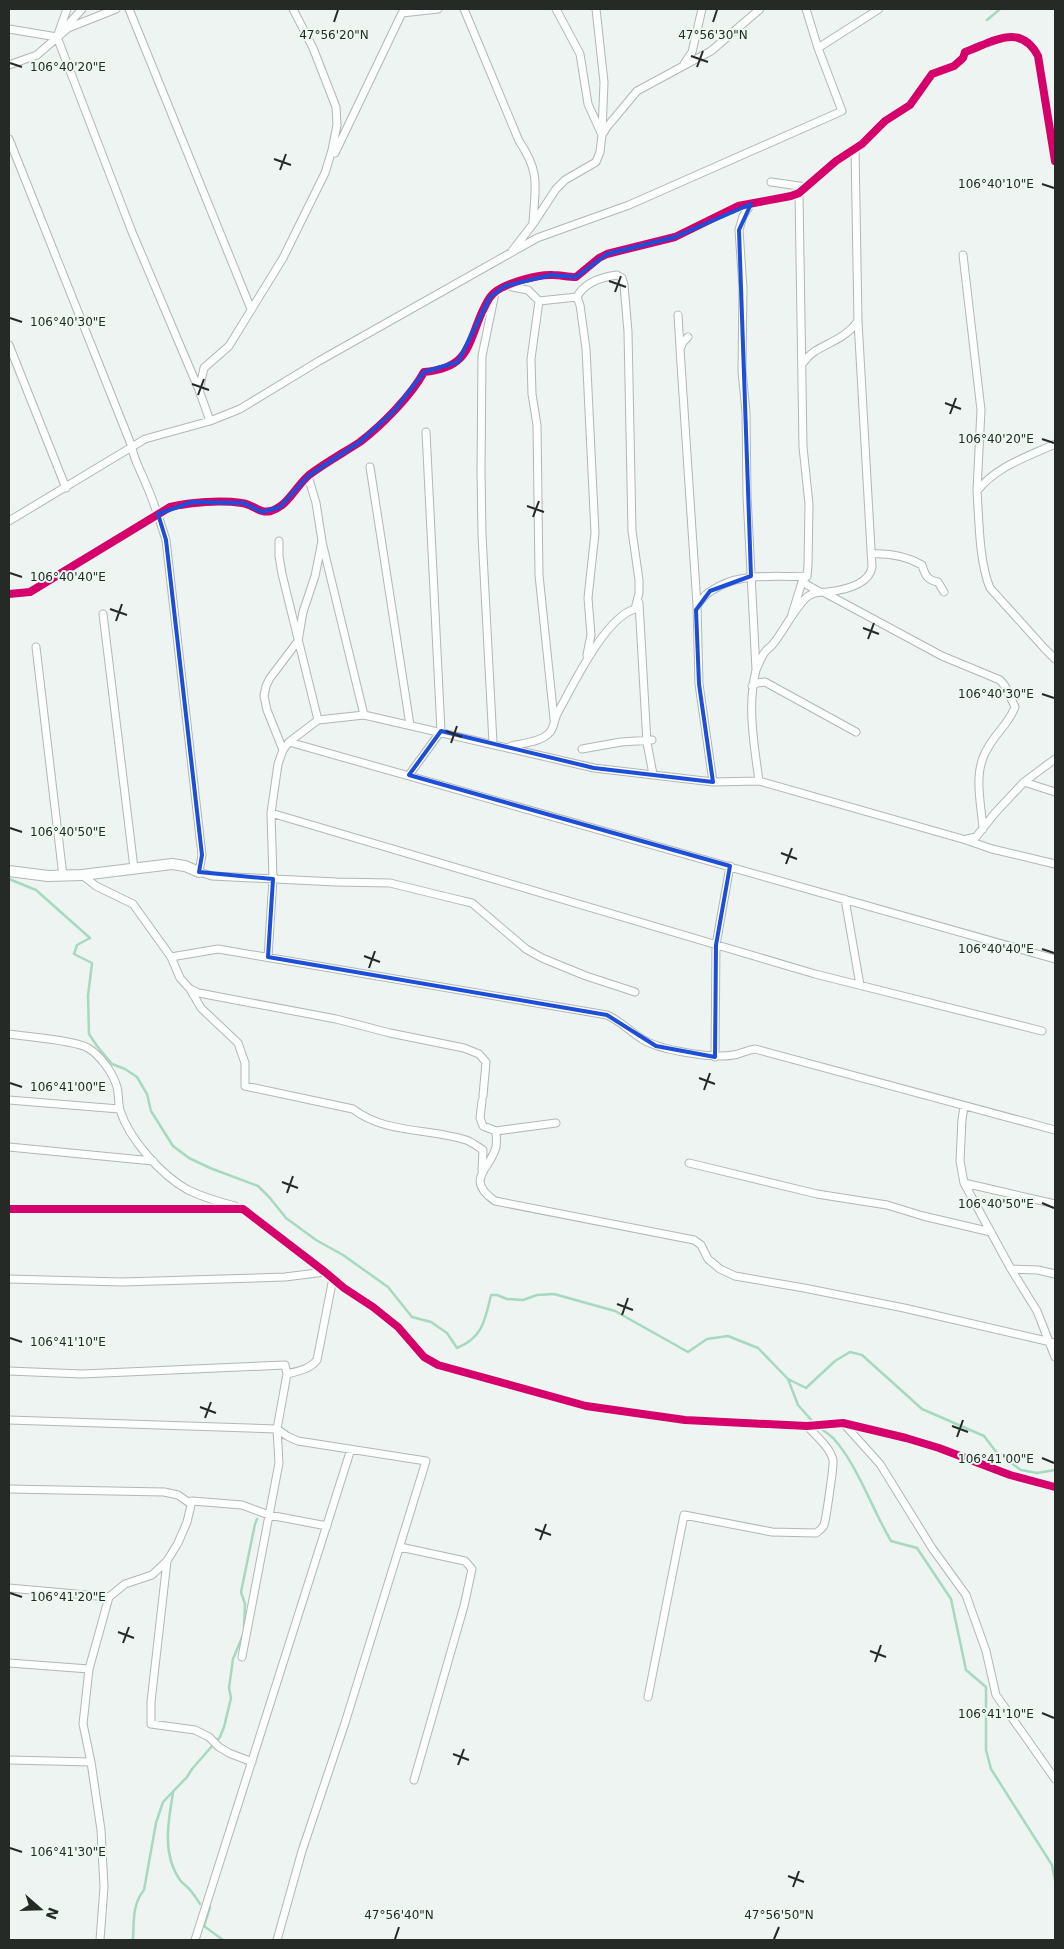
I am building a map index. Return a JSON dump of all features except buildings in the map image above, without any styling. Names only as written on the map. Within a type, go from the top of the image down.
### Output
[{"type":"street","points":[[67,9],[57,37],[132,232],[199,390],[210,421]]},
{"type":"street","points":[[57,37],[82,9]]},
{"type":"street","points":[[9,66],[38,55],[68,28],[116,9]]},
{"type":"street","points":[[129,9],[251,309]]},
{"type":"street","points":[[293,9],[313,48],[336,108],[337,125],[325,173]]},
{"type":"street","points":[[199,390],[204,368],[229,346],[283,258],[402,13],[438,9]]},
{"type":"street","points":[[464,9],[519,141],[529,156],[535,174],[533,224]]},
{"type":"street","points":[[556,9],[580,54],[588,104],[602,135]]},
{"type":"street","points":[[510,254],[556,189],[565,180],[596,162],[600,152],[604,82],[596,9]]},
{"type":"street","points":[[673,72],[686,62],[692,52],[702,9]]},
{"type":"street","points":[[602,135],[637,91],[710,51],[760,9]]},
{"type":"street","points":[[9,521],[146,438],[210,421],[240,409],[319,361],[537,238],[629,205],[842,111],[818,48],[806,9]]},
{"type":"street","points":[[818,48],[880,9]]},
{"type":"street","points":[[9,28],[57,37]]},
{"type":"street","points":[[9,594],[30,592],[170,507],[192,502],[244,503],[262,512],[270,512],[280,507],[308,476],[368,435],[394,411],[419,381],[424,372],[440,371],[458,362],[466,351],[486,304],[495,292],[505,286],[534,277],[551,274],[576,277],[598,258],[606,254],[675,237],[738,206],[799,193],[836,161],[870,137],[878,126],[910,105],[932,74],[954,66],[963,58],[965,52],[1006,37],[1016,36],[1025,39],[1033,45],[1038,56],[1055,161]]},
{"type":"street","points":[[9,139],[132,447],[134,461],[158,514],[166,540],[202,855],[199,872]]},
{"type":"street","points":[[759,781],[752,726],[752,686],[756,670],[765,652],[774,643],[807,596],[844,588],[867,579],[871,574],[858,321],[855,148]]},
{"type":"street","points":[[771,182],[806,187]]},
{"type":"street","points":[[790,621],[802,582],[807,576],[809,504],[803,447],[799,193]]},
{"type":"street","points":[[751,204],[743,216],[739,230],[742,288],[742,371],[746,412],[756,670]]},
{"type":"street","points":[[962,255],[981,410],[977,491],[986,579],[990,588],[1055,659]]},
{"type":"street","points":[[508,747],[541,739],[550,732],[554,719],[589,651],[591,635],[588,598],[595,533],[586,350],[580,305],[577,297],[582,288],[605,277],[618,275],[622,278],[624,285],[628,332],[632,531],[639,580],[649,740],[653,774]]},
{"type":"street","points":[[505,286],[528,290],[539,301]]},
{"type":"street","points":[[493,743],[482,535],[481,471],[482,356],[495,292]]},
{"type":"street","points":[[539,301],[577,297]]},
{"type":"street","points":[[539,301],[531,359],[532,394],[537,426],[539,576],[554,719]]},
{"type":"street","points":[[678,315],[697,605],[699,684],[713,782]]},
{"type":"street","points":[[802,363],[808,355],[837,341],[850,332],[858,321]]},
{"type":"street","points":[[680,349],[688,337]]},
{"type":"street","points":[[9,345],[66,488]]},
{"type":"street","points":[[409,775],[441,731],[426,432]]},
{"type":"street","points":[[977,491],[991,475],[1005,466],[1055,444]]},
{"type":"street","points":[[370,466],[410,725]]},
{"type":"street","points":[[308,476],[316,503],[322,541],[364,715]]},
{"type":"street","points":[[279,541],[279,556],[318,720]]},
{"type":"street","points":[[283,750],[267,710],[264,696],[266,686],[298,641],[303,612],[315,576],[322,541]]},
{"type":"street","points":[[871,554],[887,553],[913,560],[922,565],[926,576],[931,581],[938,582],[944,592]]},
{"type":"street","points":[[697,605],[710,591],[738,578],[751,576],[807,576]]},
{"type":"street","points":[[802,582],[942,656],[1000,680],[1005,686],[1015,708],[1010,720],[981,759],[979,769],[983,829]]},
{"type":"street","points":[[582,667],[609,629],[627,611],[635,609],[639,593]]},
{"type":"street","points":[[103,614],[134,868]]},
{"type":"street","points":[[36,647],[63,876]]},
{"type":"street","points":[[752,686],[757,682],[765,682],[856,732]]},
{"type":"street","points":[[268,957],[273,879],[271,814],[278,764],[283,750],[289,742],[318,720],[364,715],[441,731],[594,768],[713,782],[759,781],[992,849],[1055,864]]},
{"type":"street","points":[[582,749],[621,742],[649,740]]},
{"type":"street","points":[[289,742],[1055,959]]},
{"type":"street","points":[[966,840],[976,837],[1024,782],[1055,759]]},
{"type":"street","points":[[1024,782],[1055,792]]},
{"type":"street","points":[[271,814],[716,945],[860,985],[1042,1030]]},
{"type":"street","points":[[9,871],[63,876],[172,864],[185,866],[212,876],[390,883],[472,903],[526,949],[542,958],[586,976],[635,992]]},
{"type":"street","points":[[714,1057],[716,945],[730,866]]},
{"type":"street","points":[[82,875],[96,886],[133,904],[171,957],[180,978],[190,989],[201,1008],[238,1043],[244,1063],[245,1086],[353,1109],[365,1118],[392,1126],[467,1140],[483,1150],[481,1186],[485,1194],[495,1201],[694,1240],[701,1245],[708,1259],[720,1269],[735,1276],[904,1308],[1052,1342]]},
{"type":"street","points":[[845,899],[860,985]]},
{"type":"street","points":[[171,957],[218,949],[608,1016],[616,1019],[642,1039],[656,1046],[714,1057],[735,1055],[745,1050],[755,1049],[964,1107],[1055,1130]]},
{"type":"street","points":[[190,989],[199,993],[308,1014],[390,1034],[464,1048],[479,1054],[486,1062],[480,1118],[483,1126],[496,1131],[556,1123]]},
{"type":"street","points":[[9,1034],[77,1044],[88,1048],[108,1069],[117,1087],[119,1109],[133,1138],[170,1177],[187,1189],[206,1198],[242,1209],[344,1288],[373,1307],[398,1327],[424,1357],[438,1365],[586,1406],[685,1420],[807,1426],[843,1423],[906,1438],[939,1448],[1010,1475],[1055,1487]]},
{"type":"street","points":[[9,1100],[119,1109]]},
{"type":"street","points":[[964,1107],[960,1161],[964,1183],[1011,1269],[1037,1311],[1052,1342],[1055,1357]]},
{"type":"street","points":[[482,1171],[496,1148],[496,1131]]},
{"type":"street","points":[[9,1147],[154,1161]]},
{"type":"street","points":[[689,1164],[817,1194],[887,1205],[923,1216],[991,1232]]},
{"type":"street","points":[[964,1183],[1055,1204]]},
{"type":"street","points":[[9,1209],[242,1209]]},
{"type":"street","points":[[1011,1269],[1038,1270],[1055,1274]]},
{"type":"street","points":[[9,1279],[122,1282],[285,1277],[325,1272]]},
{"type":"street","points":[[287,1374],[312,1366],[317,1360],[332,1278]]},
{"type":"street","points":[[9,1371],[82,1374],[285,1364],[287,1374],[277,1429],[279,1463],[242,1657]]},
{"type":"street","points":[[9,1420],[277,1429],[298,1441],[426,1462],[345,1723],[302,1851],[277,1940]]},
{"type":"street","points":[[843,1423],[880,1464],[932,1548],[966,1595],[986,1651],[996,1695],[1055,1779]]},
{"type":"street","points":[[648,1697],[684,1515],[772,1532],[816,1533],[823,1528],[827,1514],[833,1460],[830,1453],[807,1426]]},
{"type":"street","points":[[195,1940],[351,1450]]},
{"type":"street","points":[[9,1489],[164,1492],[178,1494],[188,1502],[242,1505],[269,1515],[327,1526]]},
{"type":"street","points":[[100,1940],[104,1887],[101,1830],[91,1762],[83,1724],[88,1669],[109,1597],[125,1584],[152,1575],[168,1561],[187,1522],[192,1501]]},
{"type":"street","points":[[400,1547],[465,1561],[472,1569],[464,1606],[414,1780]]},
{"type":"street","points":[[168,1561],[150,1724],[195,1730],[209,1737],[229,1754],[252,1762]]},
{"type":"street","points":[[9,1588],[109,1597]]},
{"type":"street","points":[[9,1663],[88,1669]]},
{"type":"street","points":[[9,1760],[91,1762]]},
{"type":"street","points":[[9,1765],[17,1760]]},
{"type":"highlighted area","points":[[751,204],[739,230],[751,576],[710,591],[696,610],[699,684],[713,782],[594,768],[441,731],[409,775],[730,866],[716,945],[715,1057],[656,1046],[607,1015],[268,957],[273,879],[199,872],[202,855],[166,540],[158,514],[192,502],[244,503],[262,512],[280,507],[308,476],[361,441],[394,411],[424,372],[458,362],[490,297],[505,286],[551,275],[576,277],[607,254],[675,237]]},
{"type":"waterway","points":[[987,20],[1000,9]]},
{"type":"waterway","points":[[9,879],[36,890],[90,938],[77,945],[74,954],[92,963],[88,996],[89,1034],[112,1064],[125,1069],[137,1077],[147,1094],[151,1111],[173,1146],[189,1158],[210,1168],[258,1186],[286,1218],[388,1287],[412,1317],[431,1322],[447,1333],[457,1348],[472,1339],[482,1327],[491,1295],[523,1300],[537,1295],[554,1294],[615,1311],[688,1352],[707,1339],[728,1336],[758,1348],[788,1379],[806,1388],[835,1361],[850,1352],[862,1355],[922,1409],[984,1436],[997,1453],[1021,1470],[1037,1473],[1055,1470]]},
{"type":"waterway","points":[[788,1379],[798,1405],[814,1423]]},
{"type":"waterway","points":[[818,1427],[834,1439],[843,1450],[858,1475],[891,1541],[917,1548],[951,1599],[966,1670],[986,1687],[986,1750],[991,1769],[1052,1865],[1055,1880]]},
{"type":"waterway","points":[[244,1627],[245,1604],[241,1592],[257,1519]]},
{"type":"waterway","points":[[133,1940],[137,1901],[144,1890],[156,1823],[163,1802],[187,1777],[220,1737],[231,1698],[229,1688],[233,1659],[243,1635]]},
{"type":"waterway","points":[[173,1793],[168,1827],[171,1860],[180,1880],[200,1904]]},
{"type":"waterway","points":[[210,1907],[204,1926],[223,1940]]},
{"type":"cycle path","points":[[9,594],[30,592],[170,507],[197,503],[233,502],[246,504],[267,512],[277,508],[287,500],[309,475],[360,442],[377,428],[404,400],[424,372],[439,370],[450,366],[458,360],[469,345],[489,299],[500,289],[514,282],[539,276],[576,277],[599,258],[607,254],[675,237],[738,206],[799,193],[836,161],[862,144],[885,121],[910,105],[932,74],[954,66],[963,58],[965,52],[996,40],[1014,37],[1023,40],[1031,46],[1038,56],[1055,161]]},
{"type":"cycle path","points":[[9,1209],[243,1209],[344,1288],[373,1307],[398,1327],[424,1357],[438,1365],[586,1406],[685,1420],[807,1426],[843,1423],[906,1438],[939,1448],[1010,1475],[1055,1487]]}]
